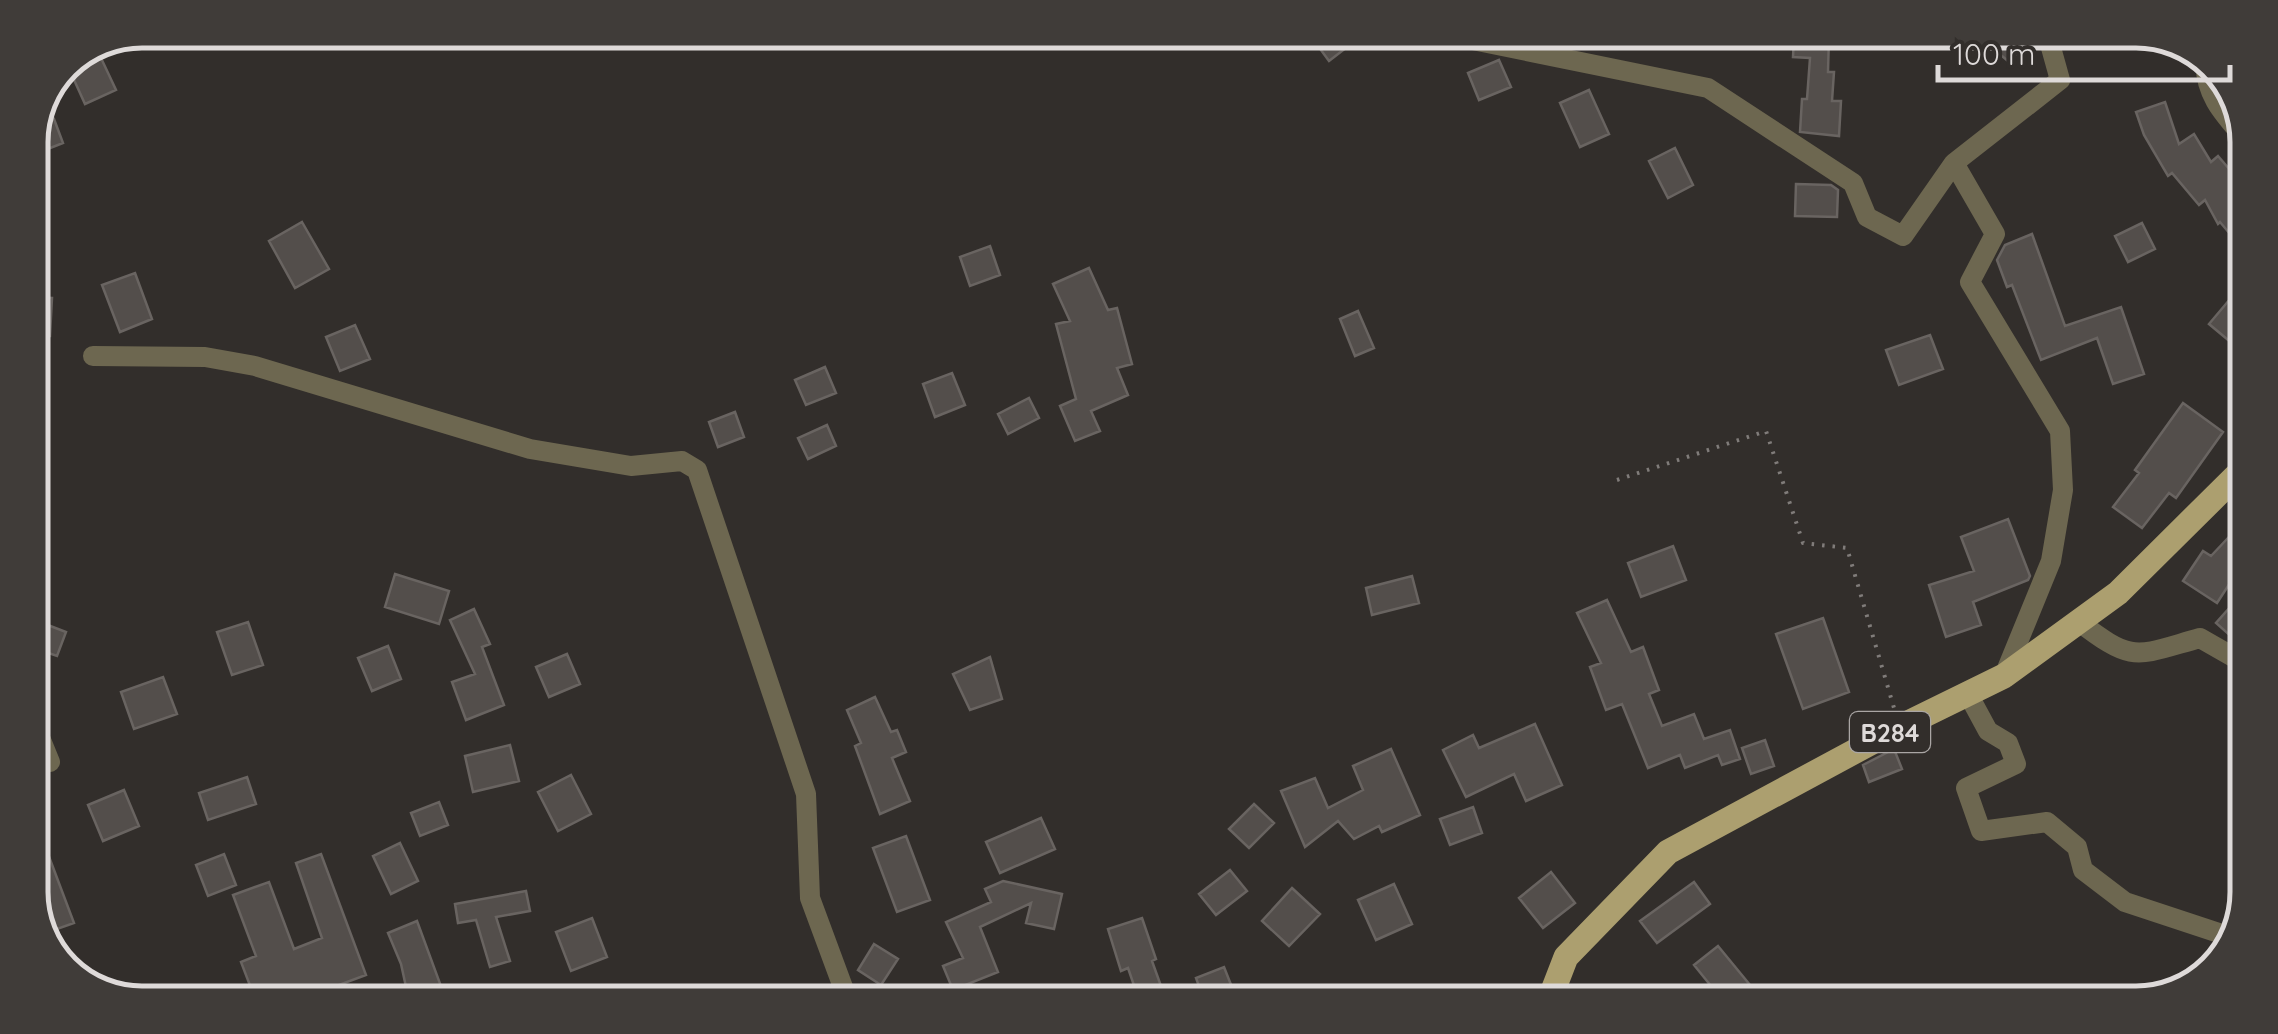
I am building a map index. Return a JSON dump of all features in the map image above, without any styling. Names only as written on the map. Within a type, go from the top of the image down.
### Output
[{"type":"main road","name":"B284","points":[[1555,986],[1566,958],[1668,852],[1900,726],[2004,676],[2118,593],[2230,482]]},
{"type":"street","points":[[1512,48],[1708,88],[1853,183],[1867,217],[1903,236],[1954,164],[2060,80],[2051,48]]},
{"type":"street","points":[[2204,76],[2228,119]]},
{"type":"street","points":[[1954,164],[1994,234],[1970,282],[2060,431],[2064,490],[2051,561],[2004,676]]},
{"type":"street","points":[[92,356],[205,357],[256,366],[530,449],[631,466],[682,461],[696,470],[806,794],[810,898],[843,986]]},
{"type":"street","points":[[2078,621],[2113,648],[2140,655],[2200,638],[2230,655]]},
{"type":"street","points":[[1968,694],[1988,731],[2008,743],[2016,764],[1966,788],[1981,831],[2047,822],[2078,847],[2083,870],[2126,902],[2221,934]]},
{"type":"street","points":[[48,757],[50,762]]},
{"type":"path","points":[[1617,480],[1766,431],[1803,543],[1847,548],[1900,726]]},
{"type":"building","points":[[1320,48],[1346,48],[1329,61]]},
{"type":"building","points":[[1793,48],[1829,48],[1828,72],[1834,72],[1832,101],[1841,101],[1839,136],[1800,132],[1810,58],[1793,57]]},
{"type":"building","points":[[1993,48],[2021,48],[2009,62]]},
{"type":"building","points":[[101,58],[116,90],[85,104],[73,78]]},
{"type":"building","points":[[1499,60],[1511,87],[1479,100],[1468,73]]},
{"type":"building","points":[[1589,90],[1609,134],[1580,147],[1560,103]]},
{"type":"building","points":[[2165,102],[2179,144],[2194,134],[2211,162],[2218,156],[2230,170],[2230,234],[2218,224],[2205,200],[2199,205],[2172,173],[2168,176],[2144,135],[2136,112]]},
{"type":"building","points":[[54,119],[63,143],[48,149],[48,135]]},
{"type":"building","points":[[1675,148],[1693,185],[1668,198],[1649,161]]},
{"type":"building","points":[[1796,184],[1831,185],[1838,190],[1837,217],[1795,216]]},
{"type":"building","points":[[302,222],[329,269],[295,288],[269,241]]},
{"type":"building","points":[[2142,223],[2155,249],[2128,262],[2115,236]]},
{"type":"building","points":[[2032,234],[2065,326],[2121,307],[2144,374],[2113,384],[2097,338],[2041,360],[2012,285],[2007,287],[1997,260],[2005,245]]},
{"type":"building","points":[[990,246],[1000,275],[970,286],[960,257]]},
{"type":"building","points":[[1089,268],[1108,310],[1117,308],[1132,364],[1117,368],[1128,395],[1091,411],[1100,431],[1075,441],[1060,406],[1076,399],[1056,324],[1070,321],[1053,284]]},
{"type":"building","points":[[135,273],[152,319],[120,332],[102,285]]},
{"type":"building","points":[[48,298],[52,298],[48,336]]},
{"type":"building","points":[[2230,299],[2230,342],[2209,324]]},
{"type":"building","points":[[1358,311],[1374,348],[1355,356],[1340,319]]},
{"type":"building","points":[[355,325],[370,359],[340,371],[326,337]]},
{"type":"building","points":[[1930,335],[1943,369],[1899,385],[1886,350]]},
{"type":"building","points":[[825,367],[836,393],[806,405],[795,380]]},
{"type":"building","points":[[952,373],[965,405],[935,417],[923,384]]},
{"type":"building","points":[[1029,398],[1039,418],[1008,434],[998,414]]},
{"type":"building","points":[[2183,403],[2223,432],[2176,498],[2169,493],[2142,528],[2113,507]]},
{"type":"building","points":[[735,412],[744,437],[718,447],[709,422]]},
{"type":"building","points":[[827,425],[836,446],[808,459],[798,438]]},
{"type":"building","points":[[2008,519],[2030,576],[2028,580],[1973,602],[1981,625],[1946,637],[1929,585],[1974,571],[1961,537]]},
{"type":"building","points":[[2230,536],[2230,583],[2217,603],[2183,581],[2203,551],[2211,556]]},
{"type":"building","points":[[1673,546],[1686,580],[1641,597],[1628,563]]},
{"type":"building","points":[[395,574],[449,591],[439,624],[385,607]]},
{"type":"building","points":[[1412,576],[1419,603],[1372,615],[1366,588]]},
{"type":"building","points":[[1607,600],[1631,652],[1643,647],[1659,690],[1649,694],[1662,726],[1694,714],[1704,739],[1730,730],[1740,759],[1722,765],[1718,755],[1685,768],[1680,755],[1648,768],[1622,704],[1606,710],[1590,667],[1601,663],[1577,613]]},
{"type":"building","points":[[2230,607],[2230,635],[2216,623]]},
{"type":"building","points":[[474,609],[490,644],[482,647],[504,705],[466,720],[452,682],[475,674],[450,620]]},
{"type":"building","points":[[1823,618],[1849,692],[1803,709],[1776,634]]},
{"type":"building","points":[[248,622],[263,665],[232,675],[217,632]]},
{"type":"building","points":[[48,625],[66,632],[57,656],[48,653]]},
{"type":"building","points":[[388,646],[401,679],[372,691],[358,658]]},
{"type":"building","points":[[567,654],[580,684],[549,697],[536,667]]},
{"type":"building","points":[[990,657],[1002,699],[970,710],[953,674]]},
{"type":"building","points":[[163,677],[177,714],[134,729],[121,692]]},
{"type":"building","points":[[875,697],[891,732],[897,730],[906,752],[892,758],[910,801],[880,814],[855,746],[861,743],[847,710]]},
{"type":"building","points":[[1535,724],[1562,785],[1526,801],[1514,774],[1466,797],[1443,750],[1473,735],[1479,748]]},
{"type":"building","points":[[1765,740],[1774,766],[1751,774],[1742,748]]},
{"type":"building","points":[[510,745],[519,781],[473,792],[465,756]]},
{"type":"building","points":[[1391,749],[1420,815],[1382,832],[1379,826],[1354,839],[1338,821],[1305,847],[1281,791],[1315,778],[1328,808],[1363,790],[1353,766]]},
{"type":"building","points":[[1894,749],[1902,769],[1869,782],[1863,765]]},
{"type":"building","points":[[571,775],[591,814],[558,831],[538,792]]},
{"type":"building","points":[[247,777],[256,804],[208,820],[199,793]]},
{"type":"building","points":[[124,790],[139,826],[103,841],[88,805]]},
{"type":"building","points":[[439,802],[448,825],[420,836],[411,813]]},
{"type":"building","points":[[1254,804],[1274,823],[1249,848],[1229,829]]},
{"type":"building","points":[[1473,807],[1482,833],[1450,845],[1440,819]]},
{"type":"building","points":[[1041,818],[1055,849],[1000,873],[986,842]]},
{"type":"building","points":[[906,836],[930,900],[897,912],[873,848]]},
{"type":"building","points":[[400,843],[418,881],[391,894],[373,856]]},
{"type":"building","points":[[48,854],[74,923],[55,930],[52,923]]},
{"type":"building","points":[[224,854],[236,885],[208,896],[196,865]]},
{"type":"building","points":[[321,854],[366,975],[336,986],[250,986],[241,962],[256,956],[233,895],[269,882],[294,949],[322,938],[296,863]]},
{"type":"building","points":[[1230,870],[1247,891],[1216,915],[1199,894]]},
{"type":"building","points":[[1551,872],[1575,903],[1543,928],[1519,898]]},
{"type":"building","points":[[1003,881],[1062,894],[1054,929],[1026,923],[1031,903],[980,927],[998,972],[963,986],[951,986],[943,966],[963,958],[946,922],[991,902],[985,889]]},
{"type":"building","points":[[1694,882],[1710,904],[1657,943],[1640,921]]},
{"type":"building","points":[[1394,884],[1412,924],[1376,940],[1358,900]]},
{"type":"building","points":[[1292,888],[1320,914],[1289,946],[1262,921]]},
{"type":"building","points":[[526,891],[530,911],[496,917],[510,961],[490,967],[476,920],[458,923],[455,904]]},
{"type":"building","points":[[592,918],[607,957],[571,971],[556,932]]},
{"type":"building","points":[[1142,918],[1161,986],[1134,986],[1128,968],[1121,971],[1108,929]]},
{"type":"building","points":[[417,921],[441,986],[406,986],[388,933]]},
{"type":"building","points":[[874,944],[898,959],[881,985],[858,970]]},
{"type":"building","points":[[1718,946],[1751,986],[1711,986],[1694,965]]},
{"type":"building","points":[[1224,967],[1231,986],[1199,986],[1196,978]]}]
